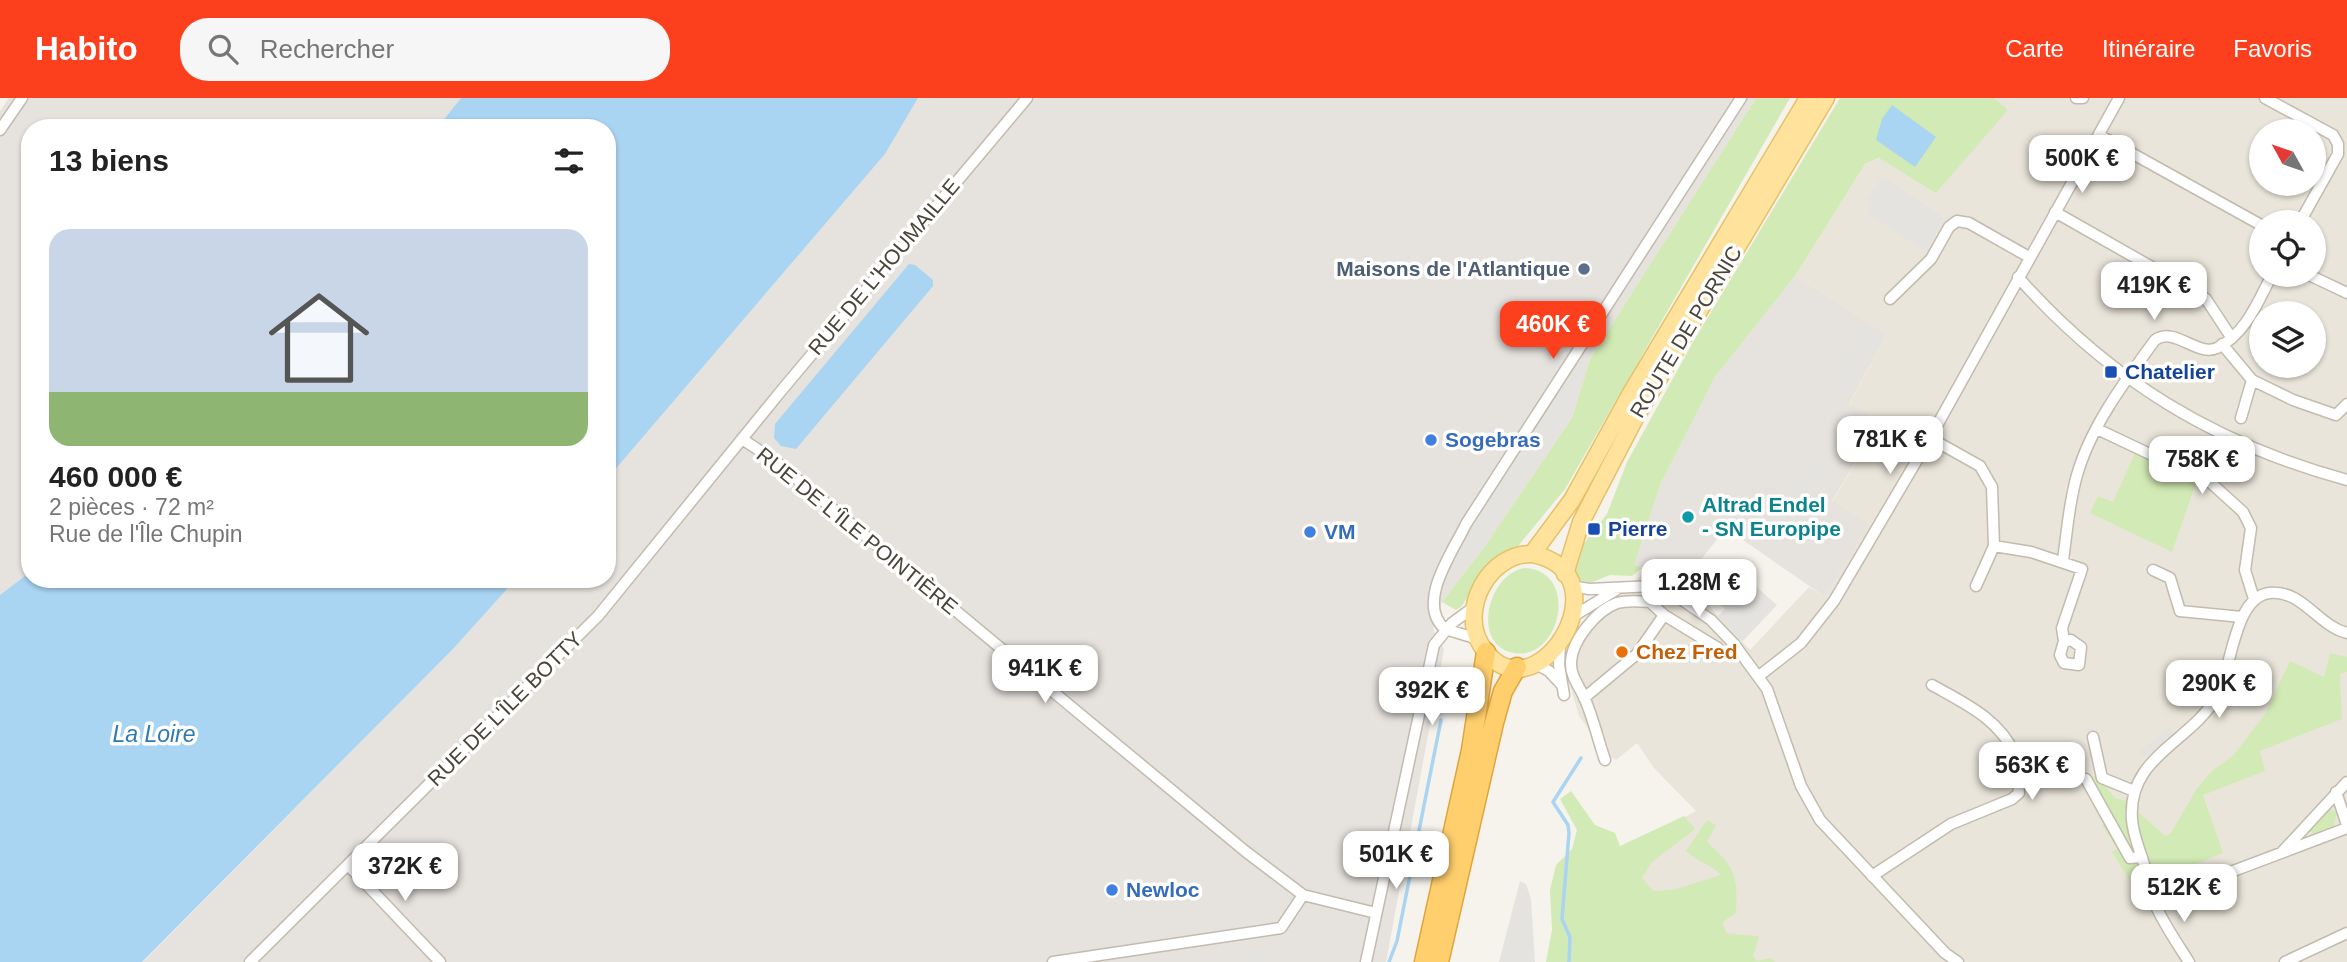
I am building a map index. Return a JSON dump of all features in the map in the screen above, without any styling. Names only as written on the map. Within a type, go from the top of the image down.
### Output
[{"type":"highway","points":[[1424,962],[1471,750],[1482,646]]},
{"type":"highway","points":[[1438,962],[1494,723],[1503,691],[1517,667]]},
{"type":"main road","name":"ROUTE DE PORNIC","points":[[1531,554],[1573,500],[1631,393],[1808,98]]},
{"type":"main road","name":"ROUTE DE PORNIC","points":[[1568,580],[1568,556],[1581,523],[1633,420],[1826,98]]},
{"type":"main road","points":[[1531,554],[1548,559],[1568,580],[1572,617],[1560,643],[1536,664],[1517,667],[1504,664],[1482,646],[1475,607],[1482,586],[1494,569],[1513,556],[1531,554]]},
{"type":"street","points":[[0,130],[22,98]]},
{"type":"street","name":"RUE DE L'HOUMAILLE","points":[[743,439],[1027,98]]},
{"type":"street","points":[[1482,646],[1438,623],[1432,599],[1466,524],[1741,98]]},
{"type":"street","points":[[2076,98],[2083,98]]},
{"type":"street","points":[[1759,676],[1801,643],[1834,601],[1930,438],[2119,98]]},
{"type":"street","points":[[2265,98],[2333,135],[2338,144],[2338,154],[2307,210]]},
{"type":"street","points":[[2099,135],[2249,218]]},
{"type":"street","points":[[2055,212],[2200,295],[2252,380],[2292,400],[2347,421]]},
{"type":"street","points":[[1890,299],[1931,259],[1949,228],[1957,220],[1969,223],[2029,257]]},
{"type":"street","points":[[2018,277],[2080,340],[2179,413],[2233,441],[2304,468],[2347,480]]},
{"type":"street","points":[[2326,283],[2344,291],[2347,278]]},
{"type":"street","points":[[2063,560],[2077,475],[2096,429],[2128,378],[2161,336],[2209,349],[2226,340],[2240,330],[2266,287]]},
{"type":"street","points":[[2241,418],[2252,380]]},
{"type":"street","points":[[2336,415],[2347,404]]},
{"type":"street","points":[[2096,429],[2211,483],[2243,512],[2252,528],[2245,570],[2254,599]]},
{"type":"street","points":[[1930,438],[1980,466],[1987,474],[1994,502],[1994,546],[1976,586]]},
{"type":"street","name":"RUE DE L'ÎLE BOTTY","points":[[250,962],[598,616],[743,439]]},
{"type":"street","name":"RUE DE L'ÎLE POINTIÈRE","points":[[743,439],[774,460],[1234,843],[1303,895],[1376,913]]},
{"type":"street","points":[[1994,546],[2063,560],[2082,569],[2062,628],[2064,641]]},
{"type":"street","points":[[2153,570],[2170,578],[2180,611],[2242,617]]},
{"type":"street","points":[[1568,580],[1589,589],[1654,586],[1676,595],[1711,620],[1759,676],[1781,723],[1805,795],[1820,820],[1945,953],[1958,962]]},
{"type":"street","points":[[1572,617],[1601,597],[1624,586]]},
{"type":"street","points":[[1650,602],[1654,586]]},
{"type":"street","points":[[2189,962],[2154,901],[2132,819],[2137,780],[2151,761],[2190,730],[2215,699],[2242,617],[2254,599],[2271,593],[2291,596],[2337,631],[2347,633]]},
{"type":"street","points":[[1605,760],[1584,698],[1575,682],[1571,662],[1580,639],[1594,619],[1606,608],[1628,601],[1650,602],[1664,615],[1718,648]]},
{"type":"street","points":[[1366,962],[1434,645],[1446,629],[1475,607]]},
{"type":"street","points":[[1584,698],[1637,654],[1664,615]]},
{"type":"street","points":[[1536,664],[1549,671],[1563,689],[1560,643]]},
{"type":"street","points":[[1872,876],[1951,824],[2012,799],[2020,793],[2016,757],[2006,738],[1985,715],[1932,685]]},
{"type":"street","points":[[2093,737],[2102,778],[2134,791]]},
{"type":"street","points":[[2086,779],[2130,858],[2142,857]]},
{"type":"street","points":[[2281,852],[2347,782]]},
{"type":"street","points":[[2154,901],[2347,827],[2336,792]]},
{"type":"street","points":[[348,865],[440,962]]},
{"type":"street","points":[[1053,962],[1281,928],[1303,895]]},
{"type":"street","points":[[2285,962],[2347,933]]},
{"type":"shaded area","points":[[9,98],[461,98],[444,119],[21,119],[21,579],[0,595],[0,111]]},
{"type":"shaded area","points":[[918,98],[1756,98],[1590,359],[1572,418],[1485,546],[1442,602],[1433,629],[1444,649],[1386,962],[143,962],[453,649],[508,588],[616,588],[616,468],[885,154]]},
{"type":"shaded area","points":[[1994,98],[2347,98],[2347,962],[1647,962],[1611,857],[1696,811],[1654,768],[1637,743],[1616,760],[1608,755],[1579,716],[1564,665],[1567,651],[1586,622],[1643,574],[1651,574],[1679,587],[1710,607],[1750,650],[1809,587],[1825,597],[1868,524],[1832,502],[1880,423],[1849,405],[1887,334],[1795,276],[1865,164],[2008,110]]},
{"type":"shaded area","points":[[1882,176],[1944,218],[1927,252],[1867,213],[1873,203],[1867,199]]},
{"type":"shaded area","points":[[1795,276],[1887,334],[1849,404],[1880,422],[1832,501],[1869,524],[1825,597],[1726,528],[1679,587],[1651,574],[1643,574],[1642,568],[1633,565],[1660,485],[1715,377]]},
{"type":"shaded area","points":[[1861,326],[1881,338],[1847,395],[1833,387],[1847,364],[1841,360]]},
{"type":"shaded area","points":[[1592,343],[1569,418],[1483,545],[1444,585],[1471,528]]},
{"type":"shaded area","points":[[1821,451],[1832,459],[1803,501],[1791,493]]},
{"type":"shaded area","points":[[1752,583],[1777,605],[1742,642],[1718,616],[1725,609],[1720,604],[1737,584],[1744,591]]},
{"type":"shaded area","points":[[2168,728],[2173,734],[2144,758],[2139,752]]},
{"type":"shaded area","points":[[1520,881],[1526,884],[1531,899],[1535,962],[1499,962]]},
{"type":"shaded area","points":[[1267,950],[1268,962],[1244,962],[1243,953]]},
{"type":"green space","points":[[1756,98],[1790,98],[1565,489],[1518,546],[1501,553],[1484,569],[1462,606],[1456,610],[1442,602],[1485,546],[1572,418],[1590,359]]},
{"type":"green space","points":[[1840,98],[1994,98],[2008,110],[1936,193],[1879,158],[1865,164],[1795,276],[1715,377],[1660,485],[1634,565],[1642,568],[1632,576],[1610,575],[1590,583],[1577,579],[1573,573],[1574,556],[1607,514],[1627,462],[1693,342]]},
{"type":"green space","points":[[2135,453],[2197,480],[2172,552],[2090,513],[2098,496],[2113,502]]},
{"type":"green space","points":[[1525,568],[1542,573],[1553,584],[1558,598],[1558,615],[1553,630],[1543,644],[1530,652],[1514,653],[1500,647],[1492,637],[1488,624],[1489,609],[1501,582],[1512,573]]},
{"type":"green space","points":[[2330,653],[2347,657],[2347,672],[2340,674],[2342,719],[2260,751],[2265,771],[2203,795],[2223,853],[2180,871],[2183,882],[2141,899],[2112,852],[2117,849],[2102,825],[2112,819],[2089,778],[2097,775],[2115,798],[2126,801],[2165,836],[2171,833],[2197,788],[2213,770],[2233,756],[2265,714],[2290,661],[2324,677]]},
{"type":"green space","points":[[1571,791],[1595,825],[1615,833],[1620,846],[1684,816],[1695,829],[1652,862],[1642,878],[1653,891],[1673,890],[1721,875],[1686,851],[1707,820],[1716,825],[1707,842],[1729,866],[1736,890],[1736,913],[1722,922],[1727,934],[1759,936],[1753,956],[1757,961],[1771,958],[1775,962],[1546,962],[1552,930],[1550,890],[1556,865],[1572,849],[1577,830],[1560,799]]},
{"type":"green space","points":[[2326,808],[2337,812],[2333,828],[2315,834],[2307,830]]},
{"type":"water","points":[[461,98],[918,98],[885,154],[616,468],[616,119],[444,119]]},
{"type":"water","points":[[1892,105],[1936,137],[1915,167],[1876,140],[1882,119]]},
{"type":"water","points":[[909,264],[915,265],[933,280],[933,286],[796,449],[781,446],[774,438],[775,424]]},
{"type":"water","name":"La Loire","points":[[21,579],[21,588],[508,588],[453,649],[142,962],[0,962],[0,595]]},
{"type":"waterway","points":[[1389,962],[1397,941],[1441,720]]},
{"type":"waterway","points":[[1569,962],[1570,937],[1562,919],[1569,833],[1568,825],[1553,802],[1581,758]]},
{"type":"place","name":"Maisons de l'Atlantique","points":[[1584,269]]},
{"type":"place","name":"Chatelier","points":[[2111,372]]},
{"type":"place","name":"Sogebras","points":[[1431,440]]},
{"type":"place","name":"Altrad Endel - SN Europipe","points":[[1688,517]]},
{"type":"place","name":"Pierre","points":[[1594,529]]},
{"type":"place","name":"VM","points":[[1310,532]]},
{"type":"place","name":"Chez Fred","points":[[1622,652]]},
{"type":"place","name":"Newloc","points":[[1112,890]]}]
